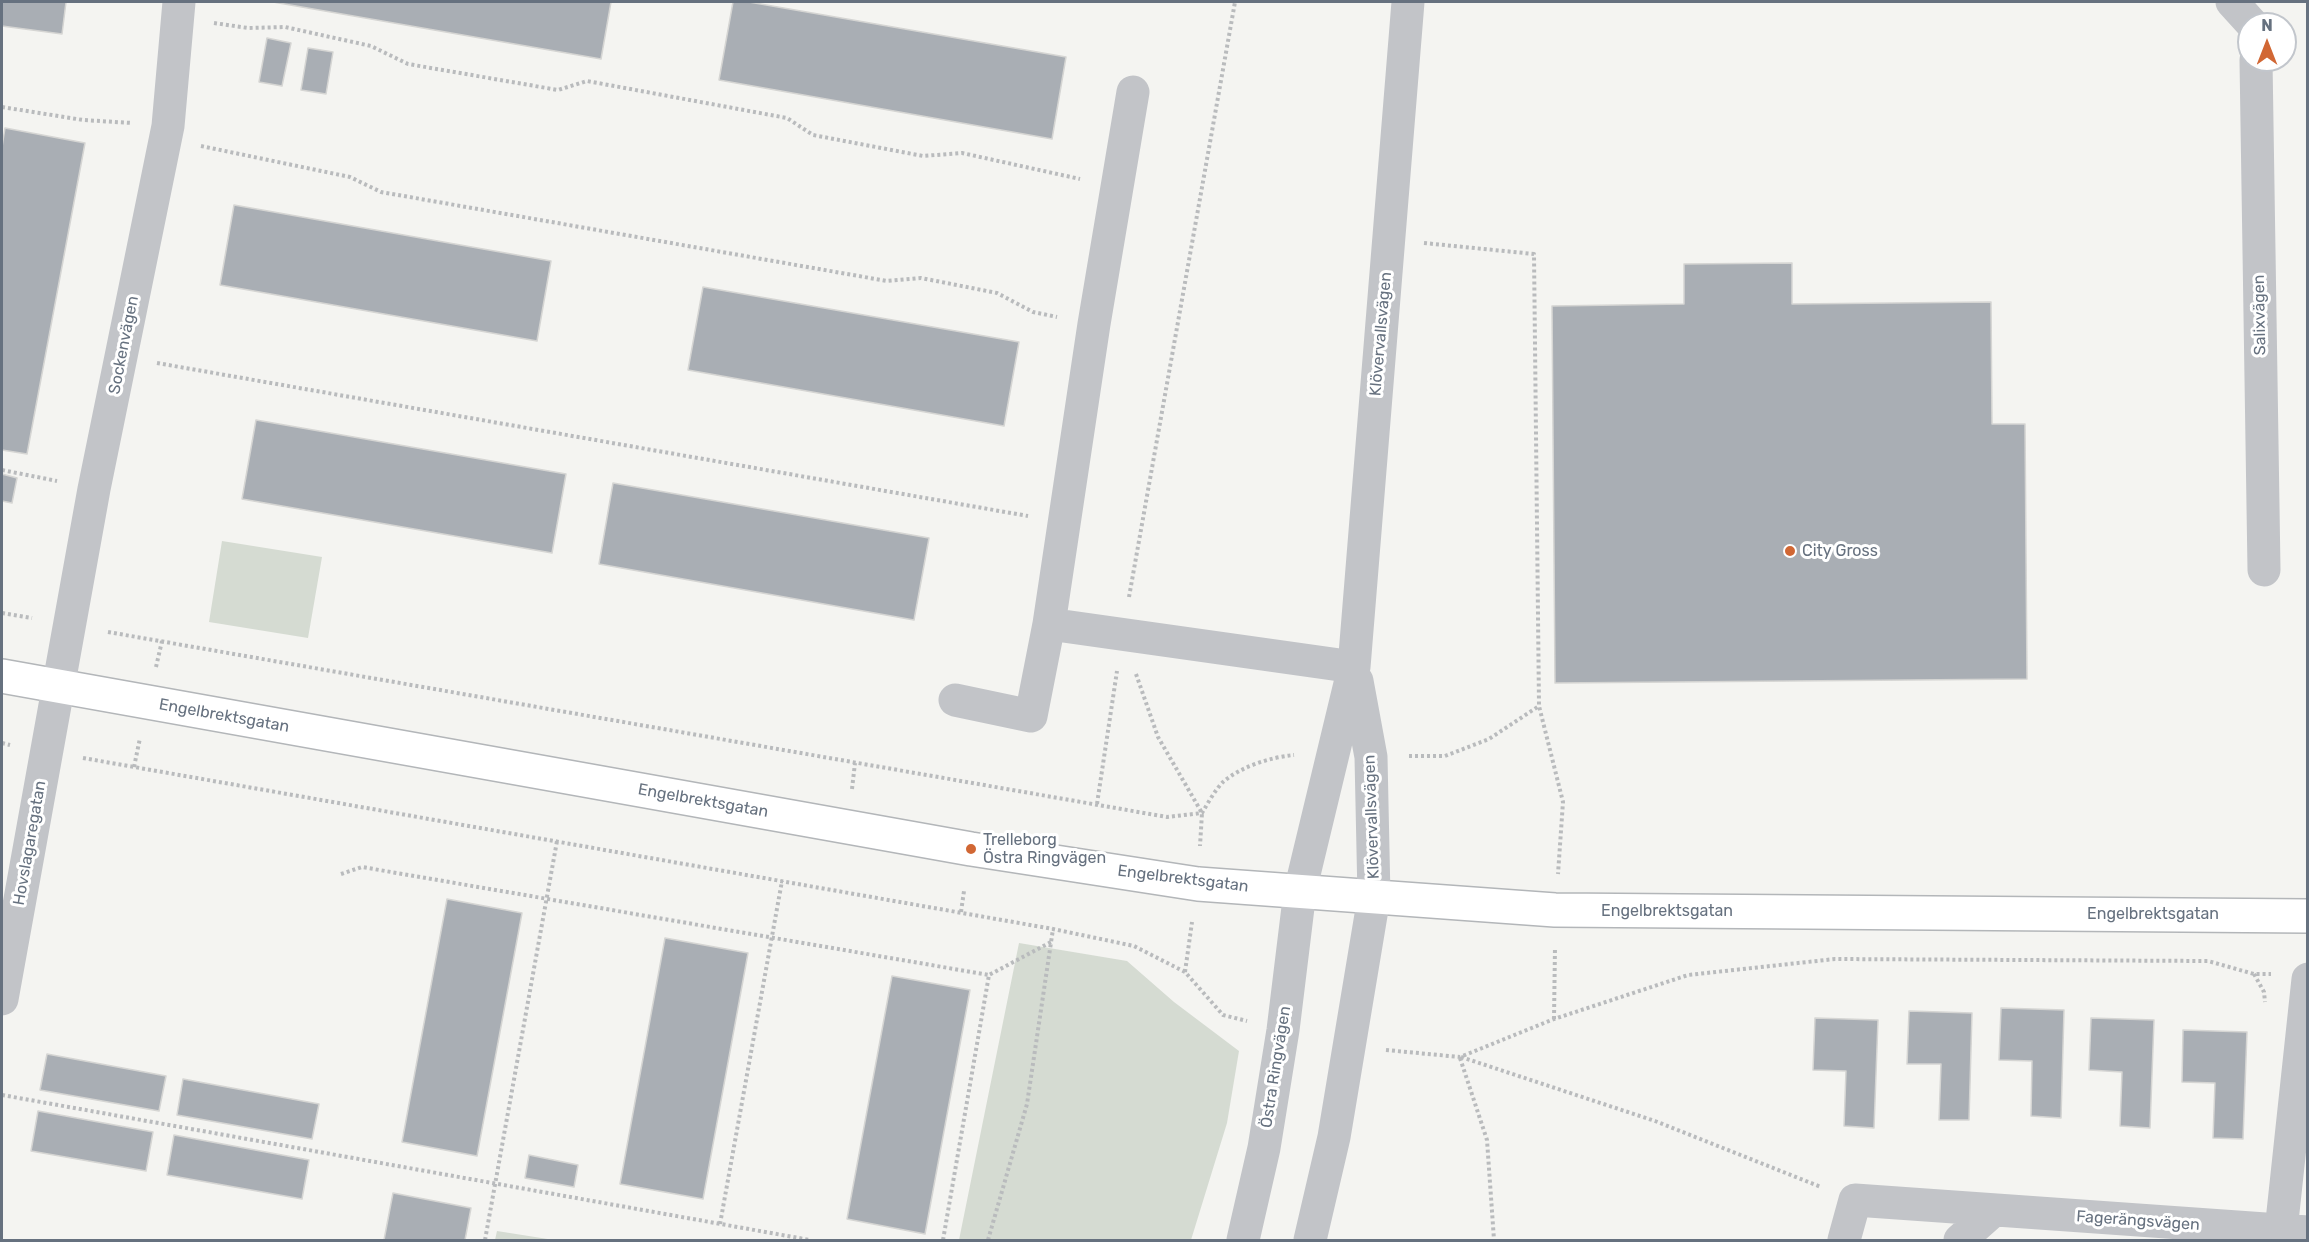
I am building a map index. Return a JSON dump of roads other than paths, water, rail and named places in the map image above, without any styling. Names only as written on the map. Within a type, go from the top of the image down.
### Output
[{"type":"main road","name":"Engelbrektsgatan","points":[[2,676],[971,849],[1198,884],[1555,910],[2307,916]]},
{"type":"street","name":"Klövervallsvägen","points":[[1300,891],[1354,667],[1408,2]]},
{"type":"street","name":"Sockenvägen","points":[[58,686],[94,489],[166,132],[178,10]]},
{"type":"street","name":"Salixvägen","points":[[2256,72],[2264,570]]},
{"type":"street","points":[[955,700],[1031,716],[1048,624],[1094,324],[1133,92]]},
{"type":"street","points":[[1048,624],[1354,667]]},
{"type":"street","name":"Klövervallsvägen","points":[[1354,667],[1371,757],[1374,897]]},
{"type":"street","name":"Hovslagaregatan","points":[[2,999],[58,686]]},
{"type":"street","name":"Östra Ringvägen","points":[[1243,1240],[1264,1148],[1283,1030],[1300,891]]},
{"type":"street","points":[[1310,1240],[1334,1137],[1374,897]]},
{"type":"street","points":[[2290,1235],[2307,979]]},
{"type":"street","name":"Fagerängsvägen","points":[[1844,1240],[1855,1200],[2290,1235]]},
{"type":"street","points":[[1960,1240],[1994,1210]]},
{"type":"place","name":"City Gross","points":[[1790,551]]},
{"type":"place","name":"Trelleborg Östra Ringvägen","points":[[971,849]]}]
